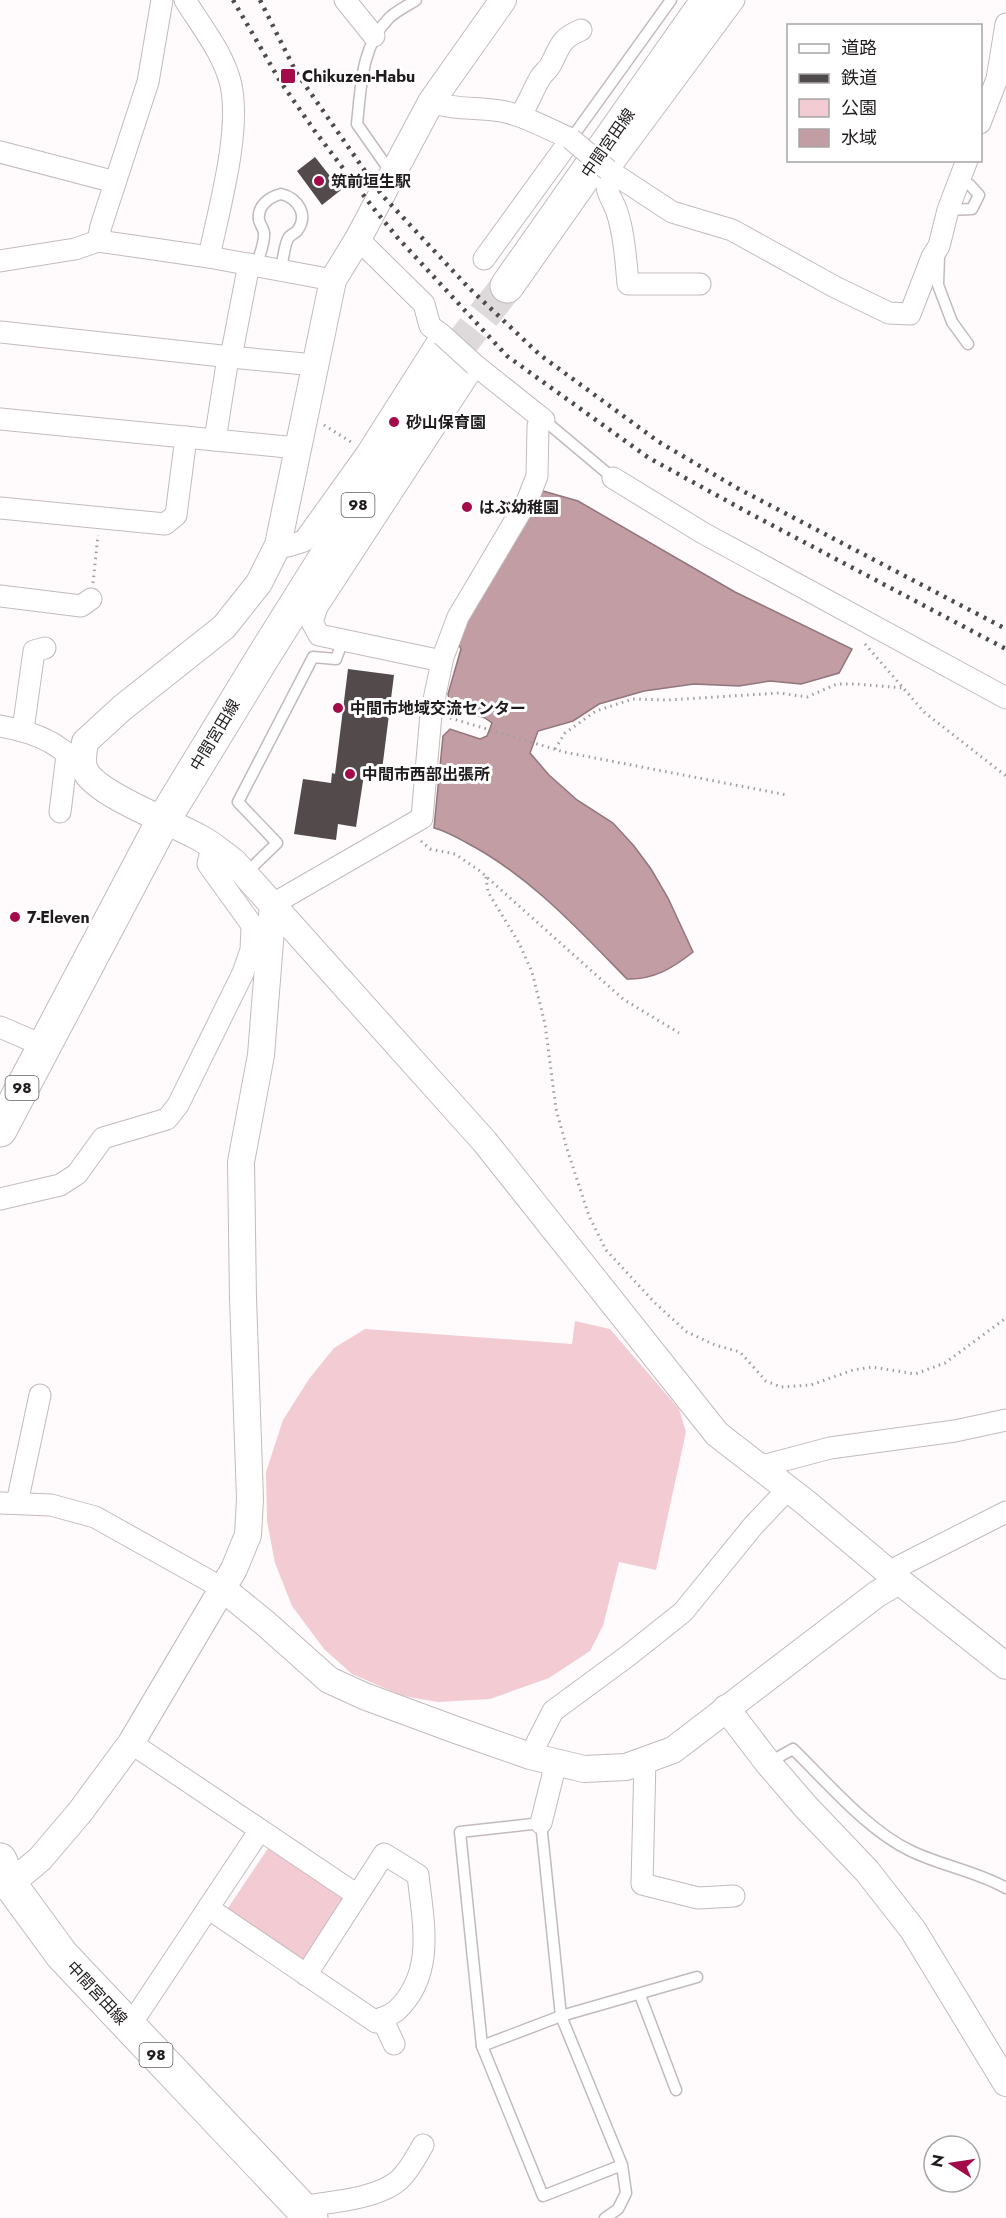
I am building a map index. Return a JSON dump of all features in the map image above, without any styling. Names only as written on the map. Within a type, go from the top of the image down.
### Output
[{"type":"main road","name":"中間宮田線","points":[[507,286],[708,0]]},
{"type":"main road","name":"中間宮田線","points":[[0,1130],[163,821],[269,647],[457,351]]},
{"type":"main road","name":"中間宮田線","points":[[5,1872],[62,1955],[305,2213]]},
{"type":"street","points":[[98,241],[148,82],[162,0]]},
{"type":"street","points":[[185,0],[219,54],[231,83],[234,117],[209,257]]},
{"type":"street","points":[[345,0],[374,36]]},
{"type":"street","points":[[60,812],[75,757],[85,742],[224,627],[259,583],[278,545],[333,280],[358,239],[431,102],[503,0]]},
{"type":"street","points":[[700,284],[628,284],[619,216],[605,186],[608,170],[734,0]]},
{"type":"street","points":[[982,121],[998,96],[997,79],[1006,24]]},
{"type":"street","points":[[520,116],[531,99],[540,77],[551,66],[558,47],[568,35],[581,30]]},
{"type":"street","points":[[431,102],[442,106],[500,111],[520,116],[571,140],[608,170],[672,212],[732,230],[835,287],[890,313],[910,314],[932,257],[939,246],[948,210],[963,170]]},
{"type":"street","points":[[484,259],[571,140]]},
{"type":"street","points":[[0,152],[115,182]]},
{"type":"street","points":[[273,904],[422,818],[431,714],[442,661],[458,617],[528,499],[537,476],[538,426],[544,420],[457,351],[430,326],[424,304],[358,239]]},
{"type":"street","points":[[0,261],[75,249],[98,241],[209,257],[333,280]]},
{"type":"street","points":[[215,440],[227,364],[231,357],[252,265]]},
{"type":"street","points":[[0,332],[315,365]]},
{"type":"street","points":[[278,545],[288,546],[304,541],[368,453],[457,351]]},
{"type":"street","points":[[442,661],[319,635],[312,622],[317,608],[457,351]]},
{"type":"street","points":[[0,419],[297,448]]},
{"type":"street","points":[[0,508],[165,524],[176,515],[186,437]]},
{"type":"street","points":[[613,478],[703,533],[1006,698]]},
{"type":"street","points":[[0,596],[81,606],[91,599]]},
{"type":"street","points":[[23,729],[34,651],[45,648]]},
{"type":"street","points":[[0,726],[23,729],[51,742],[75,757],[93,781],[130,804],[200,838],[234,862],[485,1142],[717,1434],[1006,1666]]},
{"type":"street","points":[[0,1199],[60,1185],[77,1174],[103,1138],[168,1119],[178,1105],[243,973],[251,951],[252,925],[208,864],[212,846]]},
{"type":"street","points":[[5,1872],[40,1858],[80,1812],[131,1743],[234,1569],[248,1535],[250,1499],[243,1298],[242,1162],[261,1055],[273,904]]},
{"type":"street","points":[[0,1027],[44,1046]]},
{"type":"street","points":[[40,1395],[8,1503],[51,1505],[95,1517],[222,1588],[329,1680],[364,1696],[530,1756],[584,1769],[627,1767],[673,1750],[877,1594],[893,1576],[1006,1512]]},
{"type":"street","points":[[759,1467],[830,1448],[955,1431],[1006,1420]]},
{"type":"street","points":[[530,1756],[553,1711],[683,1612],[753,1527],[788,1489]]},
{"type":"street","points":[[726,1708],[768,1763],[867,1871],[913,1930],[1006,2083]]},
{"type":"street","points":[[131,1743],[357,1895]]},
{"type":"street","points":[[645,1760],[642,1884],[698,1898],[734,1896]]},
{"type":"street","points":[[541,1823],[556,1762]]},
{"type":"street","points":[[129,2027],[260,1830]]},
{"type":"street","points":[[208,1908],[306,1975],[376,2022],[395,2011],[414,1988],[423,1965],[426,1946],[418,1875],[384,1854],[306,1975]]},
{"type":"street","points":[[382,2018],[394,2044]]},
{"type":"street","points":[[305,2213],[377,2193],[398,2181],[414,2163],[423,2145]]},
{"type":"lane","points":[[392,175],[357,124],[366,55],[374,36],[390,17],[416,0]]},
{"type":"lane","points":[[571,140],[671,0]]},
{"type":"lane","points":[[252,265],[264,233],[259,221],[260,213],[264,204],[271,197],[281,194],[295,200],[301,209],[302,218],[296,232],[288,238],[281,270]]},
{"type":"lane","points":[[939,246],[938,285],[952,322],[968,344]]},
{"type":"lane","points":[[544,420],[613,478]]},
{"type":"lane","points":[[245,874],[277,843],[238,802],[313,657],[336,659],[343,640]]},
{"type":"lane","points":[[768,1763],[793,1749],[881,1833],[912,1851],[987,1877],[1006,1888]]},
{"type":"lane","points":[[605,2218],[618,2210],[626,2193],[622,2165],[561,2016],[541,1823],[460,1832],[482,2046],[543,2196],[622,2165]]},
{"type":"lane","points":[[482,2046],[561,2016],[698,1977]]},
{"type":"lane","points":[[640,1995],[676,2090]]},
{"type":"path","points":[[305,412],[368,453]]},
{"type":"path","points":[[91,599],[100,518]]},
{"type":"path","points":[[871,625],[865,645],[924,712],[1006,776]]},
{"type":"path","points":[[555,749],[565,733],[596,711],[633,699],[668,700],[779,693],[807,697],[837,684],[903,688]]},
{"type":"path","points":[[459,720],[555,749],[787,795]]},
{"type":"path","points":[[406,827],[430,849],[455,854],[486,877],[623,999],[679,1033]]},
{"type":"path","points":[[486,877],[488,892],[519,943],[532,972],[545,1024],[556,1109],[589,1216],[606,1250],[655,1303],[687,1332],[715,1345],[740,1352],[766,1381],[781,1387],[811,1385],[853,1370],[872,1367],[915,1374],[945,1364],[1006,1318]]},
{"type":"green space","points":[[575,1321],[610,1329],[679,1409],[686,1432],[656,1570],[619,1562],[603,1626],[590,1651],[549,1678],[490,1699],[438,1702],[403,1696],[352,1674],[324,1649],[292,1606],[275,1563],[267,1521],[266,1472],[283,1420],[309,1379],[334,1348],[365,1329],[572,1344]]},
{"type":"green space","points":[[269,1847],[346,1899],[304,1963],[226,1911]]},
{"type":"water","points":[[543,491],[578,501],[735,592],[852,649],[839,673],[801,684],[770,681],[739,686],[694,684],[644,691],[599,704],[573,721],[538,731],[530,753],[549,775],[577,800],[613,823],[634,846],[668,898],[693,952],[670,968],[636,979],[627,979],[552,905],[512,871],[467,843],[434,828],[443,736],[450,729],[480,739],[487,736],[492,723],[485,718],[451,708],[448,694],[461,649],[457,641],[461,620],[483,594]]},
{"type":"building","name":"筑前垣生駅","points":[[315,157],[341,190],[322,205],[297,171]]},
{"type":"building","points":[[348,669],[394,675],[382,770],[365,768],[356,827],[338,824],[336,840],[294,834],[303,779],[331,783],[332,773],[335,774]]},
{"type":"tunnel","points":[[453,354],[507,286]]},
{"type":"railway","points":[[233,0],[280,81],[374,209],[507,356],[649,458],[1006,649]]},
{"type":"railway","points":[[260,0],[296,72],[381,194],[469,288],[540,355],[659,442],[737,488],[1006,629]]},
{"type":"place","name":"Chikuzen-Habu","points":[[288,76]]},
{"type":"place","name":"筑前垣生駅","points":[[319,181]]},
{"type":"place","name":"砂山保育園","points":[[394,422]]},
{"type":"place","name":"はぶ幼稚園","points":[[467,507]]},
{"type":"place","name":"中間市地域交流センター","points":[[338,708]]},
{"type":"place","name":"中間市西部出張所","points":[[350,774]]},
{"type":"place","name":"7-Eleven","points":[[15,917]]}]
